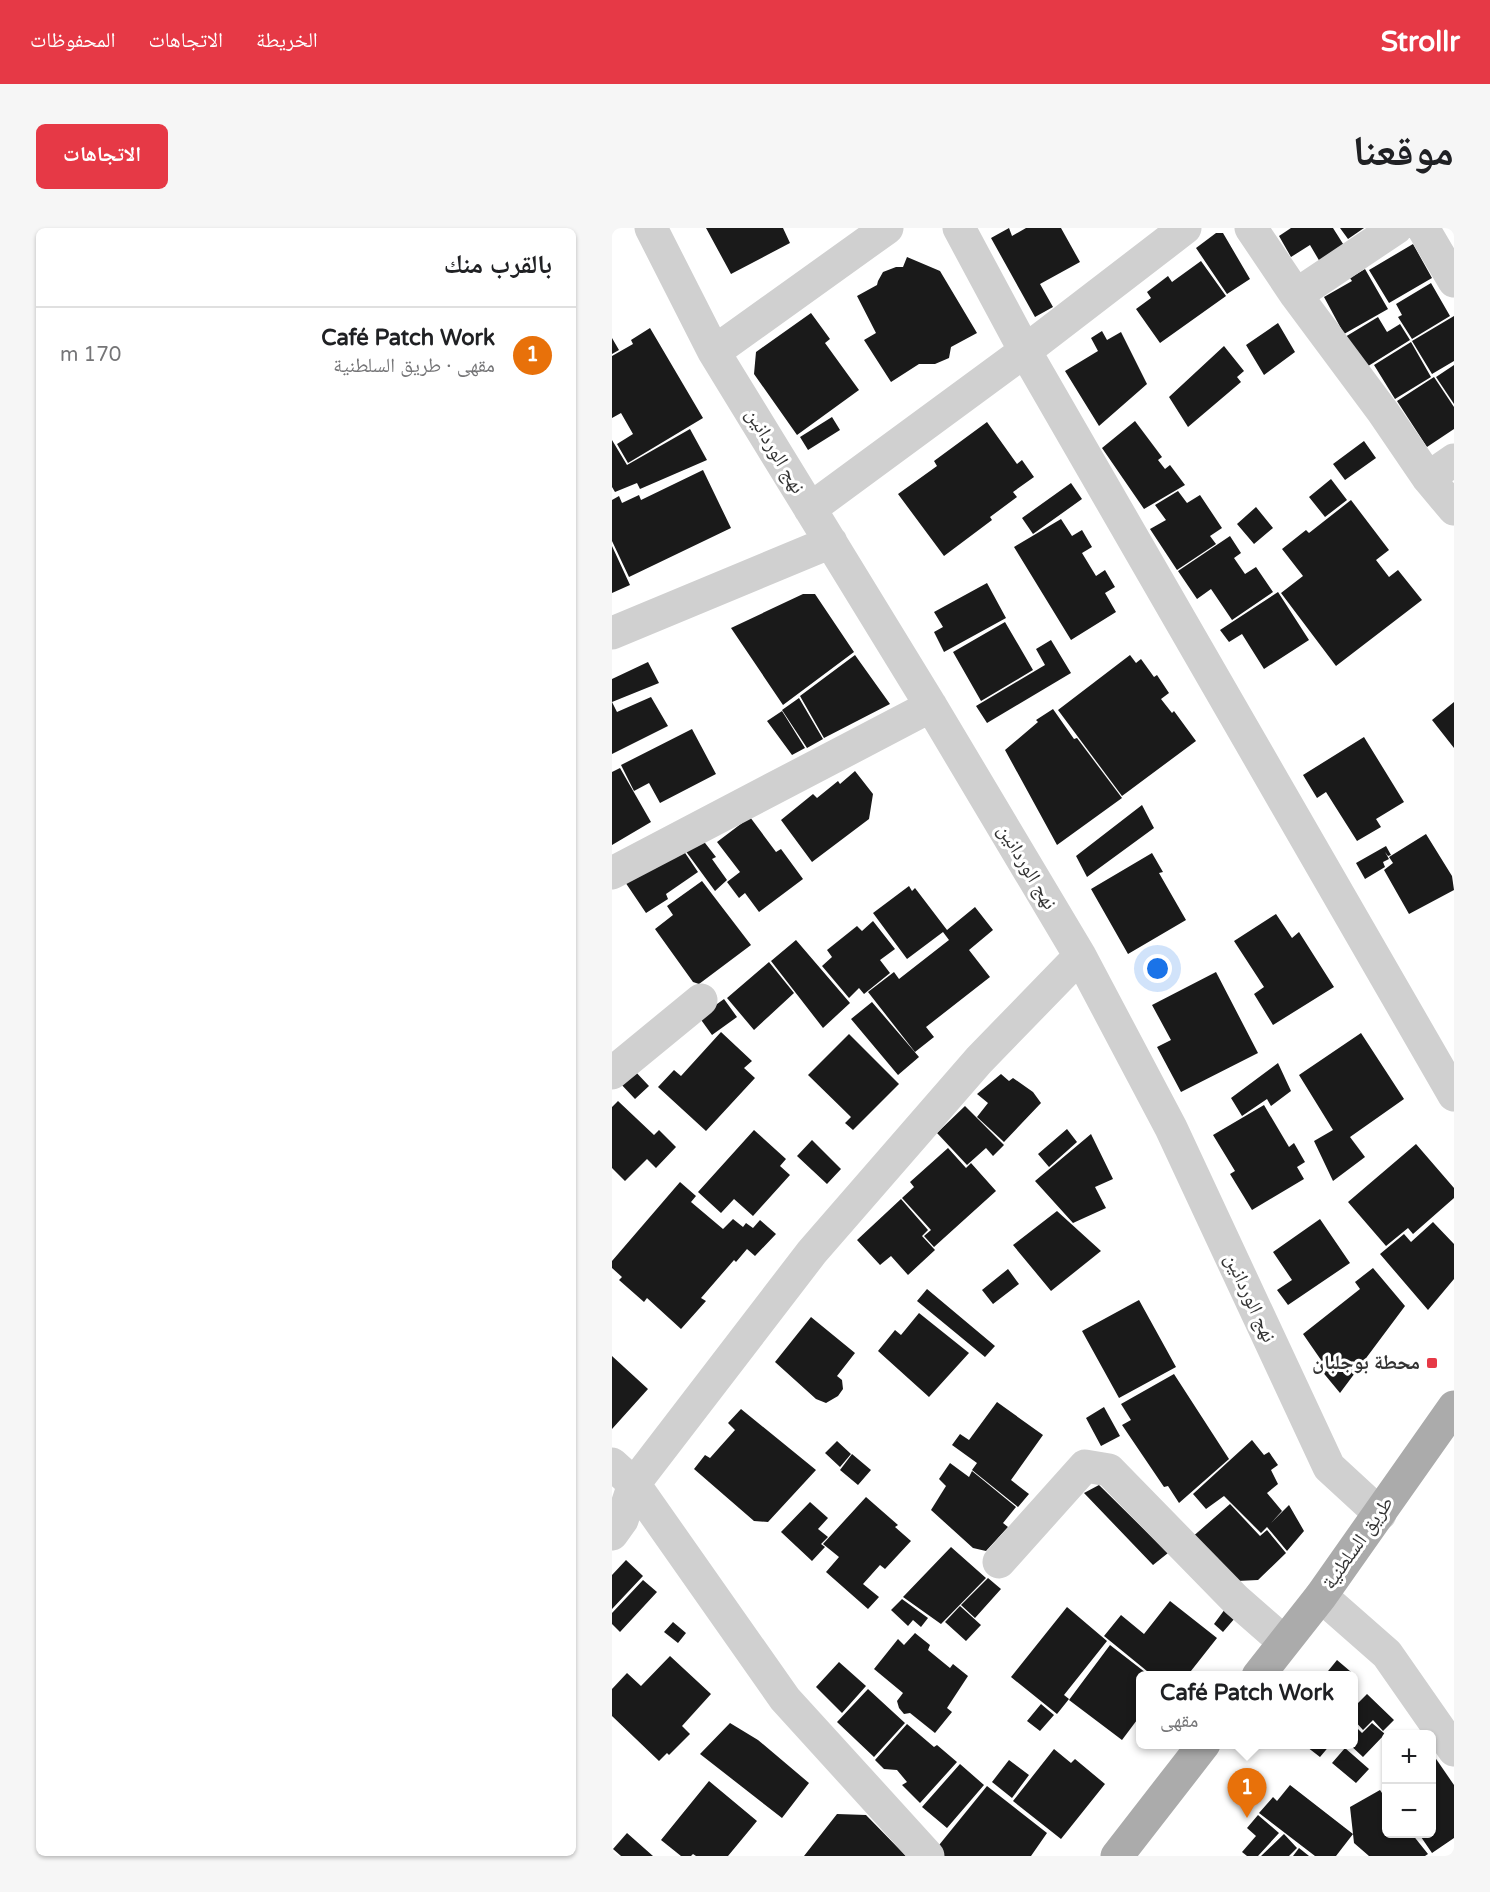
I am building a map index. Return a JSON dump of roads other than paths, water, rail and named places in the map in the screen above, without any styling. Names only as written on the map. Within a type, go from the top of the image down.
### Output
[{"type":"main road","name":"طريق السلطنية","points":[[1262,1671],[1321,1596],[1454,1407]]},
{"type":"main road","points":[[1117,1856],[1200,1749]]},
{"type":"street","name":"نهج الوردانين","points":[[651,228],[714,352],[932,706],[1080,956],[1171,1128],[1329,1467],[1380,1514]]},
{"type":"street","points":[[714,352],[887,228]]},
{"type":"street","points":[[959,228],[1024,351],[1454,1095]]},
{"type":"street","points":[[810,509],[1024,351],[1185,228]]},
{"type":"street","points":[[1251,228],[1296,295],[1383,412],[1441,469],[1454,509]]},
{"type":"street","points":[[1296,295],[1396,228]]},
{"type":"street","points":[[1423,228],[1453,279]]},
{"type":"street","points":[[612,633],[831,542]]},
{"type":"street","points":[[612,873],[932,706]]},
{"type":"street","points":[[612,1534],[622,1520],[623,1474],[979,1060],[1080,956]]},
{"type":"street","points":[[612,1073],[701,1000]]},
{"type":"street","points":[[999,1562],[1085,1466],[1109,1470],[1236,1600],[1284,1642]]},
{"type":"street","points":[[623,1474],[785,1699],[927,1856]]},
{"type":"street","points":[[1321,1596],[1387,1654],[1454,1750]]},
{"type":"place","name":"محطة بوجلبان","points":[[1432,1363]]},
{"type":"place","name":"Café Patch Work","points":[[1247,1818]]}]
